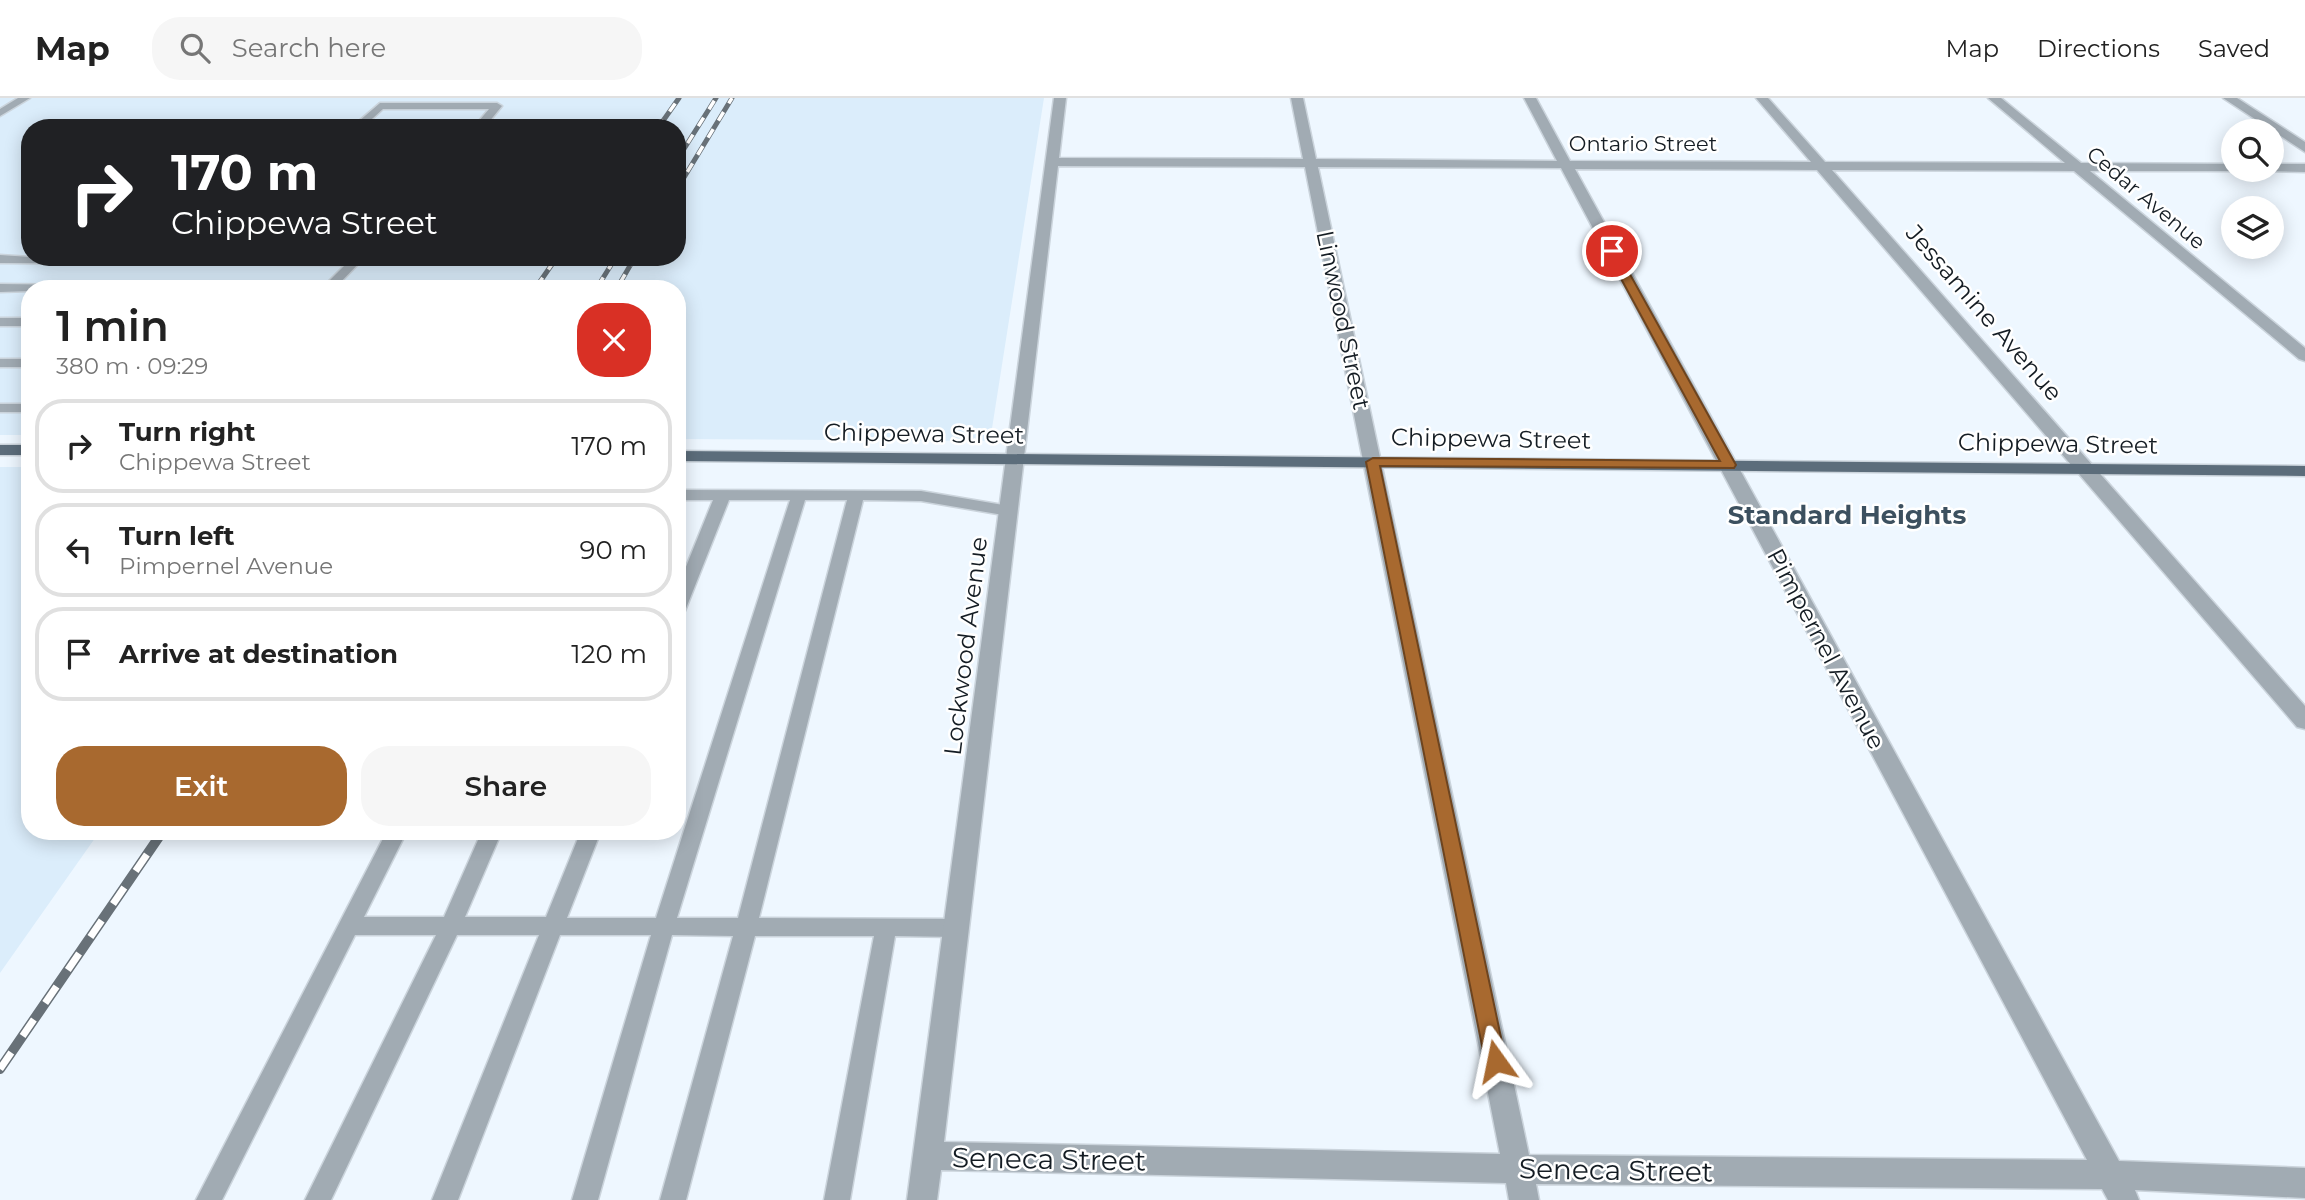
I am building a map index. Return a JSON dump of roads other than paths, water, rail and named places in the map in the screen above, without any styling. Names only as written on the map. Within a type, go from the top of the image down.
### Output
[{"type":"main road","points":[[0,450],[21,450]]},
{"type":"main road","name":"Chippewa Street","points":[[686,456],[2305,471]]},
{"type":"street","name":"Lockwood Avenue","points":[[922,1200],[1017,459],[1060,98]]},
{"type":"street","name":"Linwood Street","points":[[1297,98],[1524,1200]]},
{"type":"street","name":"Pimpernel Avenue","points":[[1530,98],[2117,1188]]},
{"type":"street","name":"Jessamine Avenue","points":[[1762,98],[2305,721]]},
{"type":"street","name":"Cedar Avenue","points":[[1994,98],[2305,356]]},
{"type":"street","points":[[2229,98],[2305,148]]},
{"type":"street","name":"Ontario Street","points":[[1052,162],[2221,168]]},
{"type":"street","points":[[2284,168],[2305,168]]},
{"type":"street","name":"Seneca Street","points":[[928,1156],[1518,1169],[2117,1188],[2305,1183]]},
{"type":"lane","points":[[0,113],[25,98]]},
{"type":"lane","points":[[366,119],[380,106],[497,106],[486,119]]},
{"type":"lane","points":[[0,259],[21,259]]},
{"type":"lane","points":[[336,280],[350,266]]},
{"type":"lane","points":[[0,288],[21,288]]},
{"type":"lane","points":[[0,322],[21,322]]},
{"type":"lane","points":[[0,363],[21,363]]},
{"type":"lane","points":[[0,408],[21,408]]},
{"type":"lane","points":[[686,495],[921,496],[1009,510]]},
{"type":"lane","points":[[686,588],[723,495]]},
{"type":"lane","points":[[585,1200],[664,926],[799,496]]},
{"type":"lane","points":[[673,1200],[746,928],[856,496]]},
{"type":"lane","points":[[209,1200],[393,840]]},
{"type":"lane","points":[[318,1200],[451,926],[488,840]]},
{"type":"lane","points":[[445,1200],[587,840]]},
{"type":"lane","points":[[350,926],[956,928]]},
{"type":"lane","points":[[837,1200],[886,927]]},
{"type":"railway","points":[[664,119],[679,98]]},
{"type":"railway","points":[[686,146],[716,98]]},
{"type":"railway","points":[[686,174],[732,98]]},
{"type":"railway","points":[[541,280],[551,266]]},
{"type":"railway","points":[[602,280],[610,266]]},
{"type":"railway","points":[[622,280],[630,266]]},
{"type":"railway","points":[[0,1069],[157,840]]},
{"type":"district","name":"Standard Heights","points":[[1847,515]]}]
